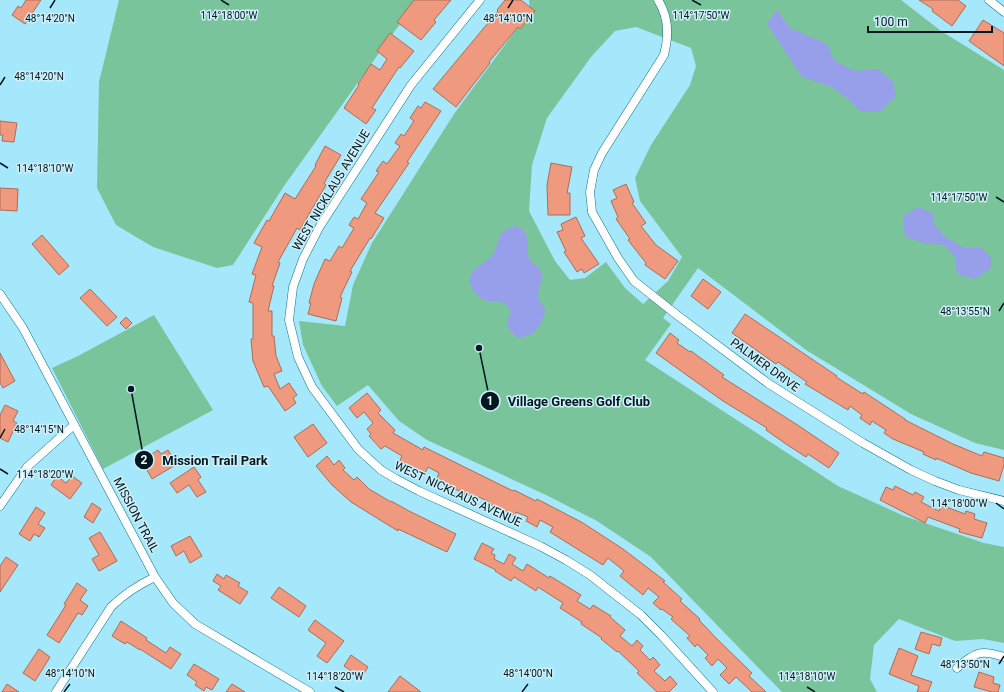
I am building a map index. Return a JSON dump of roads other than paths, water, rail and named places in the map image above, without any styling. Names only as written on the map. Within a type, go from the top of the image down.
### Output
[{"type":"street","name":"WEST NICKLAUS AVENUE","points":[[480,0],[411,85],[320,226],[303,259],[293,287],[289,320],[298,357],[312,388],[358,449],[381,470],[419,491],[540,546],[590,575],[641,615],[713,692]]},
{"type":"street","name":"PALMER DRIVE","points":[[658,0],[667,24],[667,40],[664,55],[602,153],[594,170],[590,192],[592,212],[618,258],[634,281],[769,384],[863,443],[911,470],[959,490],[1004,501]]},
{"type":"street","points":[[989,0],[1004,12]]},
{"type":"street","name":"MISSION TRAIL","points":[[0,294],[23,328],[155,577],[173,603],[195,624],[310,692]]},
{"type":"street","points":[[0,506],[27,467],[74,425]]},
{"type":"street","points":[[56,692],[111,608],[121,596],[139,584],[155,577]]},
{"type":"street","points":[[957,668],[970,657],[981,652],[993,653],[1004,657]]},
{"type":"water","points":[[777,10],[790,28],[827,44],[834,60],[854,71],[878,69],[893,82],[896,96],[880,112],[861,112],[849,100],[832,87],[802,77],[767,24]]},
{"type":"water","points":[[919,207],[933,214],[934,224],[946,237],[964,248],[982,248],[992,259],[990,269],[975,279],[957,274],[955,257],[944,245],[924,243],[905,237],[903,216]]},
{"type":"water","points":[[514,226],[524,231],[530,260],[541,272],[542,276],[538,294],[541,303],[545,307],[543,318],[538,328],[534,332],[524,337],[518,337],[512,333],[507,326],[510,310],[505,304],[488,301],[481,298],[474,292],[470,283],[470,277],[476,268],[494,253],[502,232]]},
{"type":"place","name":"Village Greens Golf Club","points":[[479,348]]},
{"type":"place","name":"Mission Trail Park","points":[[131,389]]}]
